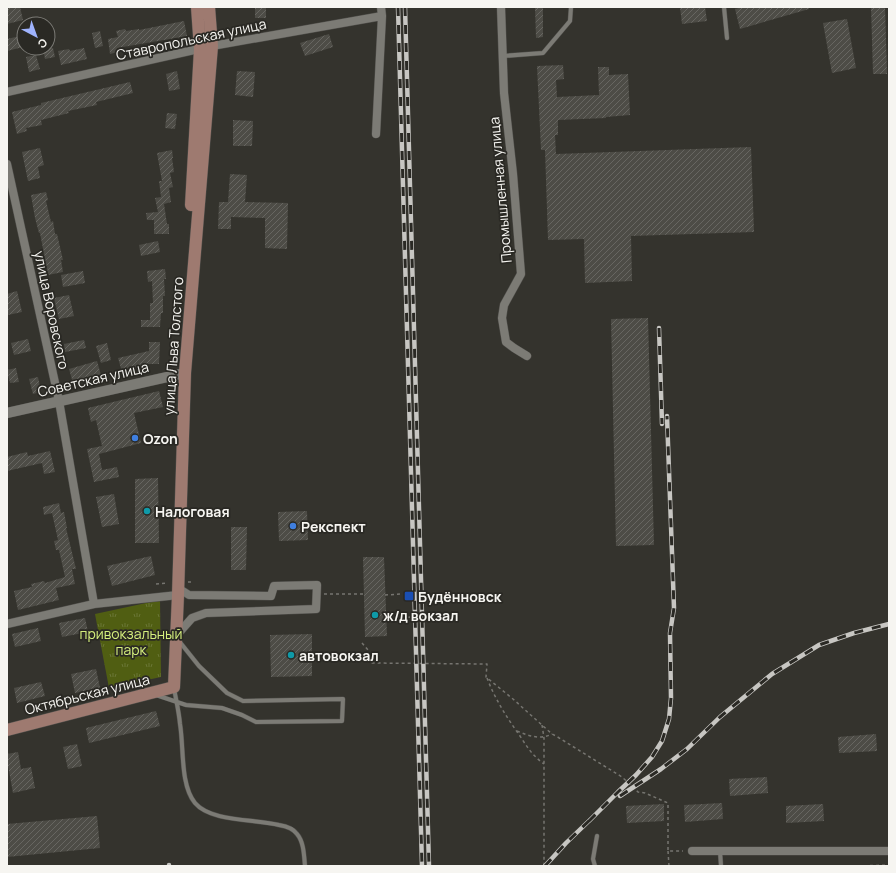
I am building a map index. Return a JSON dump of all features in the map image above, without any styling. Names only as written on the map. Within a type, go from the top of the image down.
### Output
[{"type":"main road","name":"улица Льва Толстого","points":[[174,687],[178,591],[183,373],[200,49],[197,7]]},
{"type":"main road","name":"улица Льва Толстого","points":[[183,373],[212,46],[210,7]]},
{"type":"main road","name":"Октябрьская улица","points":[[7,730],[174,687]]},
{"type":"street","points":[[376,134],[382,16],[381,7]]},
{"type":"street","name":"Промышленная улица","points":[[501,7],[504,93],[514,174],[520,274],[504,305],[502,318],[506,342],[527,356]]},
{"type":"street","name":"Ставропольская улица","points":[[7,92],[212,46],[382,16]]},
{"type":"street","name":"улица Воровского","points":[[7,164],[59,401],[94,604]]},
{"type":"street","name":"Советская улица","points":[[7,413],[183,373]]},
{"type":"street","points":[[7,624],[94,604],[178,591],[189,595],[271,596],[274,586],[317,585],[316,609],[206,614],[192,618],[176,637]]},
{"type":"street","points":[[692,851],[889,851]]},
{"type":"lane","points":[[502,56],[543,53],[570,21],[571,7]]},
{"type":"lane","points":[[724,7],[727,38]]},
{"type":"lane","points":[[150,693],[186,706],[222,708],[256,722],[342,721],[343,699],[243,701],[228,693],[199,666],[176,637]]},
{"type":"lane","points":[[174,687],[180,724],[186,783],[190,796],[196,804],[209,814],[219,817],[273,823],[288,827],[297,833],[302,845],[305,866]]},
{"type":"lane","points":[[595,866],[593,859],[597,836]]},
{"type":"lane","points":[[720,851],[721,866]]},
{"type":"path","points":[[317,594],[364,594]]},
{"type":"path","points":[[386,594],[402,594]]},
{"type":"path","points":[[402,618],[411,617]]},
{"type":"path","points":[[362,643],[368,650],[370,663],[487,664],[486,677],[499,703],[515,730],[530,751],[544,764]]},
{"type":"path","points":[[486,677],[552,734],[622,777],[638,792],[668,803],[669,866]]},
{"type":"path","points":[[542,725],[544,738],[544,866]]},
{"type":"path","points":[[515,730],[524,734],[544,738],[552,734]]},
{"type":"path","points":[[668,851],[692,851]]},
{"type":"path","points":[[858,866],[889,865]]},
{"type":"green space","name":"привокзальный парк","points":[[160,600],[161,677],[109,688],[95,614]]},
{"type":"building","points":[[7,7],[20,7],[22,16],[16,16],[16,22],[7,24]]},
{"type":"building","points":[[535,7],[543,7],[543,37],[536,38]]},
{"type":"building","points":[[680,7],[705,7],[707,21],[682,24]]},
{"type":"building","points":[[743,7],[809,7],[809,9],[740,29],[735,9]]},
{"type":"building","points":[[871,7],[885,7],[887,74],[873,74]]},
{"type":"building","points":[[255,8],[266,8],[266,18],[255,18]]},
{"type":"building","points":[[847,19],[856,68],[832,73],[823,23]]},
{"type":"building","points":[[184,21],[187,36],[117,48],[118,52],[110,54],[108,39],[118,37],[116,31],[125,29],[126,31],[139,30]]},
{"type":"building","points":[[100,31],[103,46],[95,48],[92,33]]},
{"type":"building","points":[[329,34],[333,47],[305,56],[300,43]]},
{"type":"building","points":[[16,37],[16,49],[7,51],[7,39]]},
{"type":"building","points":[[84,48],[87,59],[61,65],[58,51],[69,49],[70,51]]},
{"type":"building","points":[[36,56],[40,69],[29,72],[26,57]]},
{"type":"building","points":[[44,56],[55,56],[55,57],[45,59]]},
{"type":"building","points":[[563,65],[564,79],[556,80],[557,97],[599,95],[598,67],[609,67],[609,75],[628,74],[630,115],[606,118],[558,120],[558,135],[555,135],[556,154],[751,147],[754,232],[631,236],[632,281],[585,283],[584,239],[548,240],[545,150],[541,150],[537,66]]},
{"type":"building","points":[[177,71],[180,89],[169,91],[166,74]]},
{"type":"building","points":[[237,71],[255,72],[253,97],[235,95]]},
{"type":"building","points":[[130,82],[133,93],[96,102],[97,105],[68,111],[69,113],[41,120],[42,125],[26,128],[27,131],[17,134],[12,112],[41,105],[41,103]]},
{"type":"building","points":[[167,113],[177,114],[175,129],[165,128]]},
{"type":"building","points":[[233,120],[253,121],[252,146],[233,146]]},
{"type":"building","points":[[40,148],[44,165],[38,167],[40,178],[28,181],[22,152]]},
{"type":"building","points":[[172,150],[174,172],[170,173],[173,187],[169,188],[171,202],[164,204],[167,224],[169,224],[169,234],[154,234],[154,220],[147,220],[146,213],[158,212],[155,198],[161,197],[159,181],[162,181],[157,153]]},
{"type":"building","points":[[230,174],[247,175],[245,202],[288,203],[287,249],[265,248],[265,218],[231,217],[231,229],[218,229],[219,202],[228,202]]},
{"type":"building","points":[[46,192],[48,200],[46,201],[51,222],[53,221],[55,234],[57,234],[63,260],[61,260],[63,272],[48,275],[31,195]]},
{"type":"building","points":[[158,241],[160,252],[141,256],[139,245]]},
{"type":"building","points":[[165,269],[165,296],[163,296],[163,313],[161,313],[160,327],[141,327],[141,320],[150,320],[150,303],[153,303],[152,281],[148,282],[147,271]]},
{"type":"building","points":[[83,271],[85,283],[63,287],[61,275]]},
{"type":"building","points":[[17,291],[22,312],[8,315],[7,294]]},
{"type":"building","points":[[69,295],[74,316],[59,319],[54,298]]},
{"type":"building","points":[[648,318],[654,545],[616,546],[611,319]]},
{"type":"building","points":[[28,339],[31,351],[14,355],[11,343]]},
{"type":"building","points":[[84,340],[86,348],[65,352],[64,344]]},
{"type":"building","points":[[149,342],[160,342],[159,364],[143,364],[143,366],[122,372],[118,358],[149,351]]},
{"type":"building","points":[[107,343],[111,360],[101,363],[96,346]]},
{"type":"building","points":[[97,361],[101,375],[73,383],[69,369]]},
{"type":"building","points":[[16,368],[19,382],[10,383],[7,370]]},
{"type":"building","points":[[38,377],[41,392],[33,394],[29,379]]},
{"type":"building","points":[[159,391],[163,407],[134,413],[141,443],[99,454],[102,470],[117,467],[119,477],[94,482],[87,449],[102,446],[96,420],[91,422],[88,408]]},
{"type":"building","points":[[50,451],[55,472],[44,474],[42,463],[7,471],[7,457],[27,452],[28,456]]},
{"type":"building","name":"Налоговая","points":[[158,478],[159,543],[135,543],[135,479]]},
{"type":"building","points":[[114,494],[119,524],[102,527],[96,497]]},
{"type":"building","points":[[59,503],[61,513],[64,512],[66,528],[76,569],[72,569],[75,584],[56,588],[59,600],[18,610],[14,591],[32,587],[31,584],[44,581],[45,583],[65,577],[59,550],[56,550],[54,541],[58,540],[52,513],[44,515],[43,507]]},
{"type":"building","name":"Рекспект","points":[[307,511],[308,540],[279,541],[278,512]]},
{"type":"building","points":[[231,527],[247,527],[246,570],[231,570]]},
{"type":"building","points":[[151,556],[155,575],[112,586],[107,566]]},
{"type":"building","name":"ж/д вокзал","points":[[363,557],[384,557],[387,636],[365,637]]},
{"type":"building","points":[[85,618],[88,632],[62,637],[59,623]]},
{"type":"building","points":[[38,628],[41,641],[15,647],[12,634]]},
{"type":"building","name":"автовокзал","points":[[312,634],[312,676],[271,677],[270,635]]},
{"type":"building","points":[[96,669],[100,688],[75,693],[71,674]]},
{"type":"building","points":[[41,682],[45,696],[17,703],[14,688]]},
{"type":"building","points":[[156,711],[160,726],[89,743],[86,728]]},
{"type":"building","points":[[876,734],[877,751],[839,753],[838,737]]},
{"type":"building","points":[[77,744],[82,766],[68,769],[63,747]]},
{"type":"building","points":[[18,752],[21,769],[31,767],[35,788],[13,793],[7,754]]},
{"type":"building","points":[[767,777],[768,793],[730,796],[729,779]]},
{"type":"building","points":[[722,803],[723,819],[685,822],[684,805]]},
{"type":"building","points":[[664,804],[664,821],[627,823],[626,806]]},
{"type":"building","points":[[823,804],[824,821],[786,823],[786,806]]},
{"type":"building","points":[[97,816],[100,848],[7,857],[7,824]]},
{"type":"railway","points":[[398,7],[422,866]]},
{"type":"railway","points":[[405,7],[429,866]]},
{"type":"railway","points":[[659,328],[662,424]]},
{"type":"railway","points":[[589,821],[636,775],[652,757],[662,741],[669,719],[671,698],[670,633],[674,608],[667,416]]},
{"type":"railway","points":[[620,796],[661,769],[687,749],[720,717],[772,674],[819,645],[854,633],[889,624]]},
{"type":"railway","points":[[545,866],[593,817]]},
{"type":"place","name":"Ozon","points":[[135,438]]},
{"type":"place","name":"Налоговая","points":[[147,511]]},
{"type":"place","name":"Рекспект","points":[[293,526]]},
{"type":"place","name":"Будённовск","points":[[409,596]]},
{"type":"place","name":"ж/д вокзал","points":[[375,615]]},
{"type":"place","name":"автовокзал","points":[[291,655]]}]
